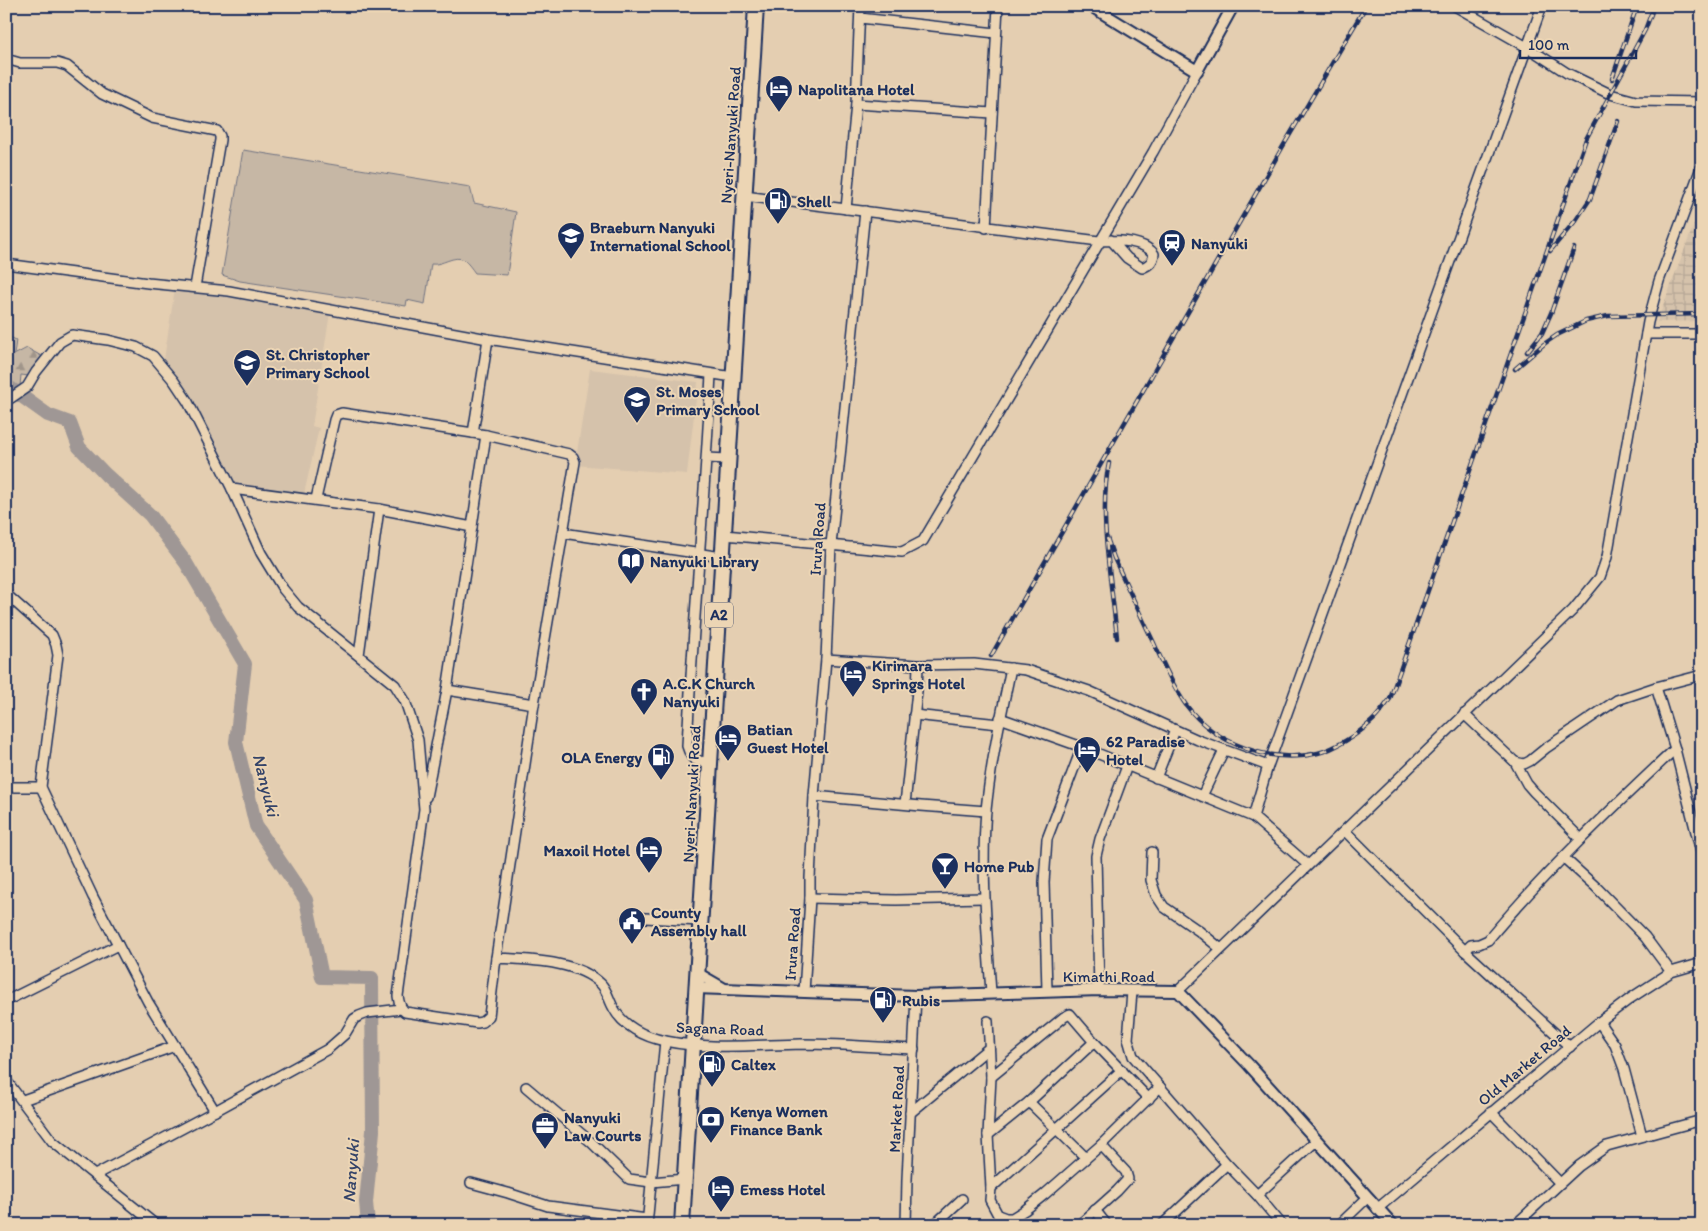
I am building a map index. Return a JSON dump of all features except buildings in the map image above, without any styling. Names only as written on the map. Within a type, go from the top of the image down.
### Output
[{"type":"highway","name":"Nyeri-Nanyuki Road","points":[[682,1225],[756,6]]},
{"type":"street","points":[[846,209],[856,104],[860,6]]},
{"type":"street","points":[[986,228],[998,6]]},
{"type":"street","points":[[1091,6],[1197,71]]},
{"type":"street","points":[[725,535],[902,552],[923,541],[1171,120],[1233,6]]},
{"type":"street","points":[[1455,6],[1527,47],[1567,73],[1610,94],[1636,101],[1702,102]]},
{"type":"street","points":[[1252,816],[1268,766],[1542,6]]},
{"type":"street","points":[[860,18],[996,33]]},
{"type":"street","points":[[6,59],[20,63],[57,63],[67,66],[102,94],[152,118],[218,131],[220,144],[195,287]]},
{"type":"street","points":[[856,104],[992,112]]},
{"type":"street","points":[[1178,991],[1573,610],[1600,577],[1607,557],[1648,322],[1659,281],[1702,165]]},
{"type":"street","points":[[744,196],[986,228],[1099,241],[1111,240]]},
{"type":"street","name":"Irura Road","points":[[804,992],[814,796],[826,659],[831,545],[864,211]]},
{"type":"street","points":[[6,264],[229,291],[488,339],[733,377]]},
{"type":"street","points":[[1646,334],[1702,334]]},
{"type":"street","points":[[9,398],[27,387],[36,372],[60,342],[68,336],[79,335],[108,340],[145,350],[153,356],[167,371],[188,402],[262,553],[283,589],[298,607],[395,685],[405,701],[418,740],[424,809]]},
{"type":"street","points":[[473,433],[488,339]]},
{"type":"street","points":[[710,762],[695,761],[691,758],[687,746],[711,374]]},
{"type":"street","points":[[95,1175],[328,1049],[345,1034],[354,1020],[367,1013],[401,1009],[405,1012],[477,1023],[482,1022],[489,1016],[534,704],[575,462],[573,457],[544,448],[486,435],[342,413],[336,415],[332,428],[316,500]]},
{"type":"street","points":[[401,1009],[398,996],[424,809],[447,690],[486,435]]},
{"type":"street","points":[[707,458],[728,459]]},
{"type":"street","points":[[232,489],[379,509],[472,527]]},
{"type":"street","points":[[359,655],[379,509]]},
{"type":"street","points":[[563,533],[722,556]]},
{"type":"street","points":[[6,594],[52,635],[58,655],[41,787],[93,896],[148,1002],[215,1111]]},
{"type":"street","points":[[826,659],[918,665],[974,664],[1026,670],[1089,692],[1175,730],[1268,766]]},
{"type":"street","points":[[905,804],[918,665]]},
{"type":"street","points":[[991,993],[984,898],[986,811],[1000,721],[1011,668]]},
{"type":"street","points":[[1515,762],[1524,764],[1530,761],[1611,703],[1656,687],[1702,675]]},
{"type":"street","points":[[1656,687],[1675,749],[1702,856]]},
{"type":"street","points":[[447,690],[534,704]]},
{"type":"street","points":[[1464,714],[1515,762],[1534,792],[1581,839]]},
{"type":"street","points":[[914,715],[1000,721],[1082,747],[1252,816],[1308,865]]},
{"type":"street","points":[[1156,778],[1175,730]]},
{"type":"street","points":[[1047,992],[1044,882],[1047,839],[1082,747]]},
{"type":"street","points":[[1465,951],[1471,945],[1484,943],[1488,940],[1543,878],[1581,839],[1675,749]]},
{"type":"street","points":[[1202,796],[1224,750]]},
{"type":"street","points":[[1099,990],[1096,856],[1127,766]]},
{"type":"street","points":[[6,787],[41,787]]},
{"type":"street","points":[[814,796],[986,811]]},
{"type":"street","points":[[1346,830],[1465,951],[1570,1047]]},
{"type":"street","points":[[1152,852],[1151,880],[1156,895],[1164,907],[1221,948]]},
{"type":"street","points":[[1564,858],[1596,887],[1645,937],[1671,972]]},
{"type":"street","points":[[810,898],[896,900],[984,898]]},
{"type":"street","points":[[627,917],[700,921]]},
{"type":"street","points":[[6,1001],[118,945]]},
{"type":"street","name":"Sagana Road","points":[[496,958],[548,962],[579,971],[602,985],[617,1015],[624,1022],[643,1034],[665,1041],[715,1046],[821,1044],[914,1049]]},
{"type":"street","name":"Old Market Road","points":[[1377,1209],[1599,1022],[1671,972],[1702,963]]},
{"type":"street","name":"Kimathi Road","points":[[697,973],[723,988]]},
{"type":"street","name":"Kimathi Road","points":[[696,988],[916,996],[1099,990],[1132,992],[1178,991],[1393,1225]]},
{"type":"street","points":[[1132,992],[1128,1038],[1130,1049],[1137,1062],[1282,1225]]},
{"type":"street","name":"Market Road","points":[[906,1225],[906,1179],[916,996]]},
{"type":"street","points":[[991,1077],[1068,1014],[1148,1099]]},
{"type":"street","points":[[988,1021],[991,1077],[988,1135],[990,1200],[998,1215],[1012,1218],[1025,1210],[1101,1145],[1160,1087]]},
{"type":"street","points":[[1599,1022],[1615,1045],[1624,1069],[1642,1136]]},
{"type":"street","points":[[471,1183],[548,1206],[647,1222],[665,1041]]},
{"type":"street","points":[[988,1135],[1029,1102],[1094,1042]]},
{"type":"street","points":[[23,1100],[175,1046]]},
{"type":"street","points":[[910,1113],[989,1048]]},
{"type":"street","points":[[991,1188],[1122,1070]]},
{"type":"street","points":[[6,1080],[23,1100],[52,1141],[156,1225]]},
{"type":"street","points":[[526,1087],[591,1142],[628,1179],[651,1182],[685,1179]]},
{"type":"street","points":[[1029,1102],[1086,1158]]},
{"type":"street","points":[[1491,1112],[1560,1183]]},
{"type":"street","points":[[1515,1225],[1560,1183],[1607,1146],[1702,1120]]},
{"type":"street","points":[[1257,1195],[1316,1141]]},
{"type":"street","points":[[1078,1225],[1128,1179],[1126,1172],[1101,1145]]},
{"type":"street","points":[[1162,1225],[1227,1164]]},
{"type":"street","points":[[1339,1225],[1367,1198]]},
{"type":"street","points":[[934,1225],[962,1199]]},
{"type":"street","points":[[1095,1210],[1107,1225]]},
{"type":"shaded area","points":[[1702,203],[1702,321],[1657,322]]},
{"type":"shaded area","name":"St. Christopher Primary School","points":[[175,288],[330,313],[312,426],[319,428],[304,494],[226,482],[163,366]]},
{"type":"shaded area","name":"St. Moses Primary School","points":[[590,369],[698,382],[687,474],[575,465]]},
{"type":"green space","points":[[243,150],[470,187],[474,203],[516,212],[507,275],[475,273],[464,260],[456,258],[431,264],[425,304],[407,300],[406,306],[240,281],[222,275]]},
{"type":"green space","points":[[8,336],[16,340],[14,355],[27,348],[43,357],[29,376],[21,375],[20,386],[6,393]]},
{"type":"waterway","name":"Nanyuki","points":[[6,385],[48,415],[70,423],[79,447],[106,475],[150,515],[186,563],[245,664],[236,742],[256,826],[306,900],[322,977],[372,978],[373,1131],[366,1202],[368,1225]]},
{"type":"railway","points":[[991,656],[1282,148],[1366,6]]},
{"type":"railway","points":[[1612,79],[1637,6]]},
{"type":"railway","points":[[1107,538],[1114,558],[1176,690],[1198,719],[1212,731],[1245,748],[1282,756],[1300,756],[1318,753],[1339,745],[1374,720],[1390,699],[1586,139],[1645,30],[1654,6]]},
{"type":"railway","points":[[1550,251],[1576,220],[1590,199],[1618,121]]},
{"type":"railway","points":[[1527,352],[1542,333],[1574,248]]},
{"type":"railway","points":[[1515,369],[1557,335],[1586,321],[1608,316],[1702,314]]},
{"type":"railway","points":[[1109,463],[1106,483],[1105,527],[1117,638]]},
{"type":"place","name":"Napolitana Hotel","points":[[779,113]]},
{"type":"place","name":"Shell","points":[[778,225]]},
{"type":"place","name":"Braeburn Nanyuki International School","points":[[571,260]]},
{"type":"place","name":"Nanyuki","points":[[1172,267]]},
{"type":"place","name":"St. Christopher Primary School","points":[[247,387]]},
{"type":"place","name":"St. Moses Primary School","points":[[637,424]]},
{"type":"place","name":"Nanyuki Library","points":[[631,585]]},
{"type":"place","name":"Kirimara Springs Hotel","points":[[853,698]]},
{"type":"place","name":"A.C.K Church Nanyuki","points":[[644,716]]},
{"type":"place","name":"Batian Guest Hotel","points":[[728,762]]},
{"type":"place","name":"62 Paradise Hotel","points":[[1087,774]]},
{"type":"place","name":"OLA Energy","points":[[661,781]]},
{"type":"place","name":"Maxoil Hotel","points":[[649,874]]},
{"type":"place","name":"Home Pub","points":[[945,890]]},
{"type":"place","name":"County Assembly hall","points":[[632,945]]},
{"type":"place","name":"Rubis","points":[[883,1024]]},
{"type":"place","name":"Caltex","points":[[712,1088]]},
{"type":"place","name":"Kenya Women Finance Bank","points":[[711,1144]]},
{"type":"place","name":"Nanyuki Law Courts","points":[[545,1150]]},
{"type":"place","name":"Emess Hotel","points":[[721,1213]]}]
